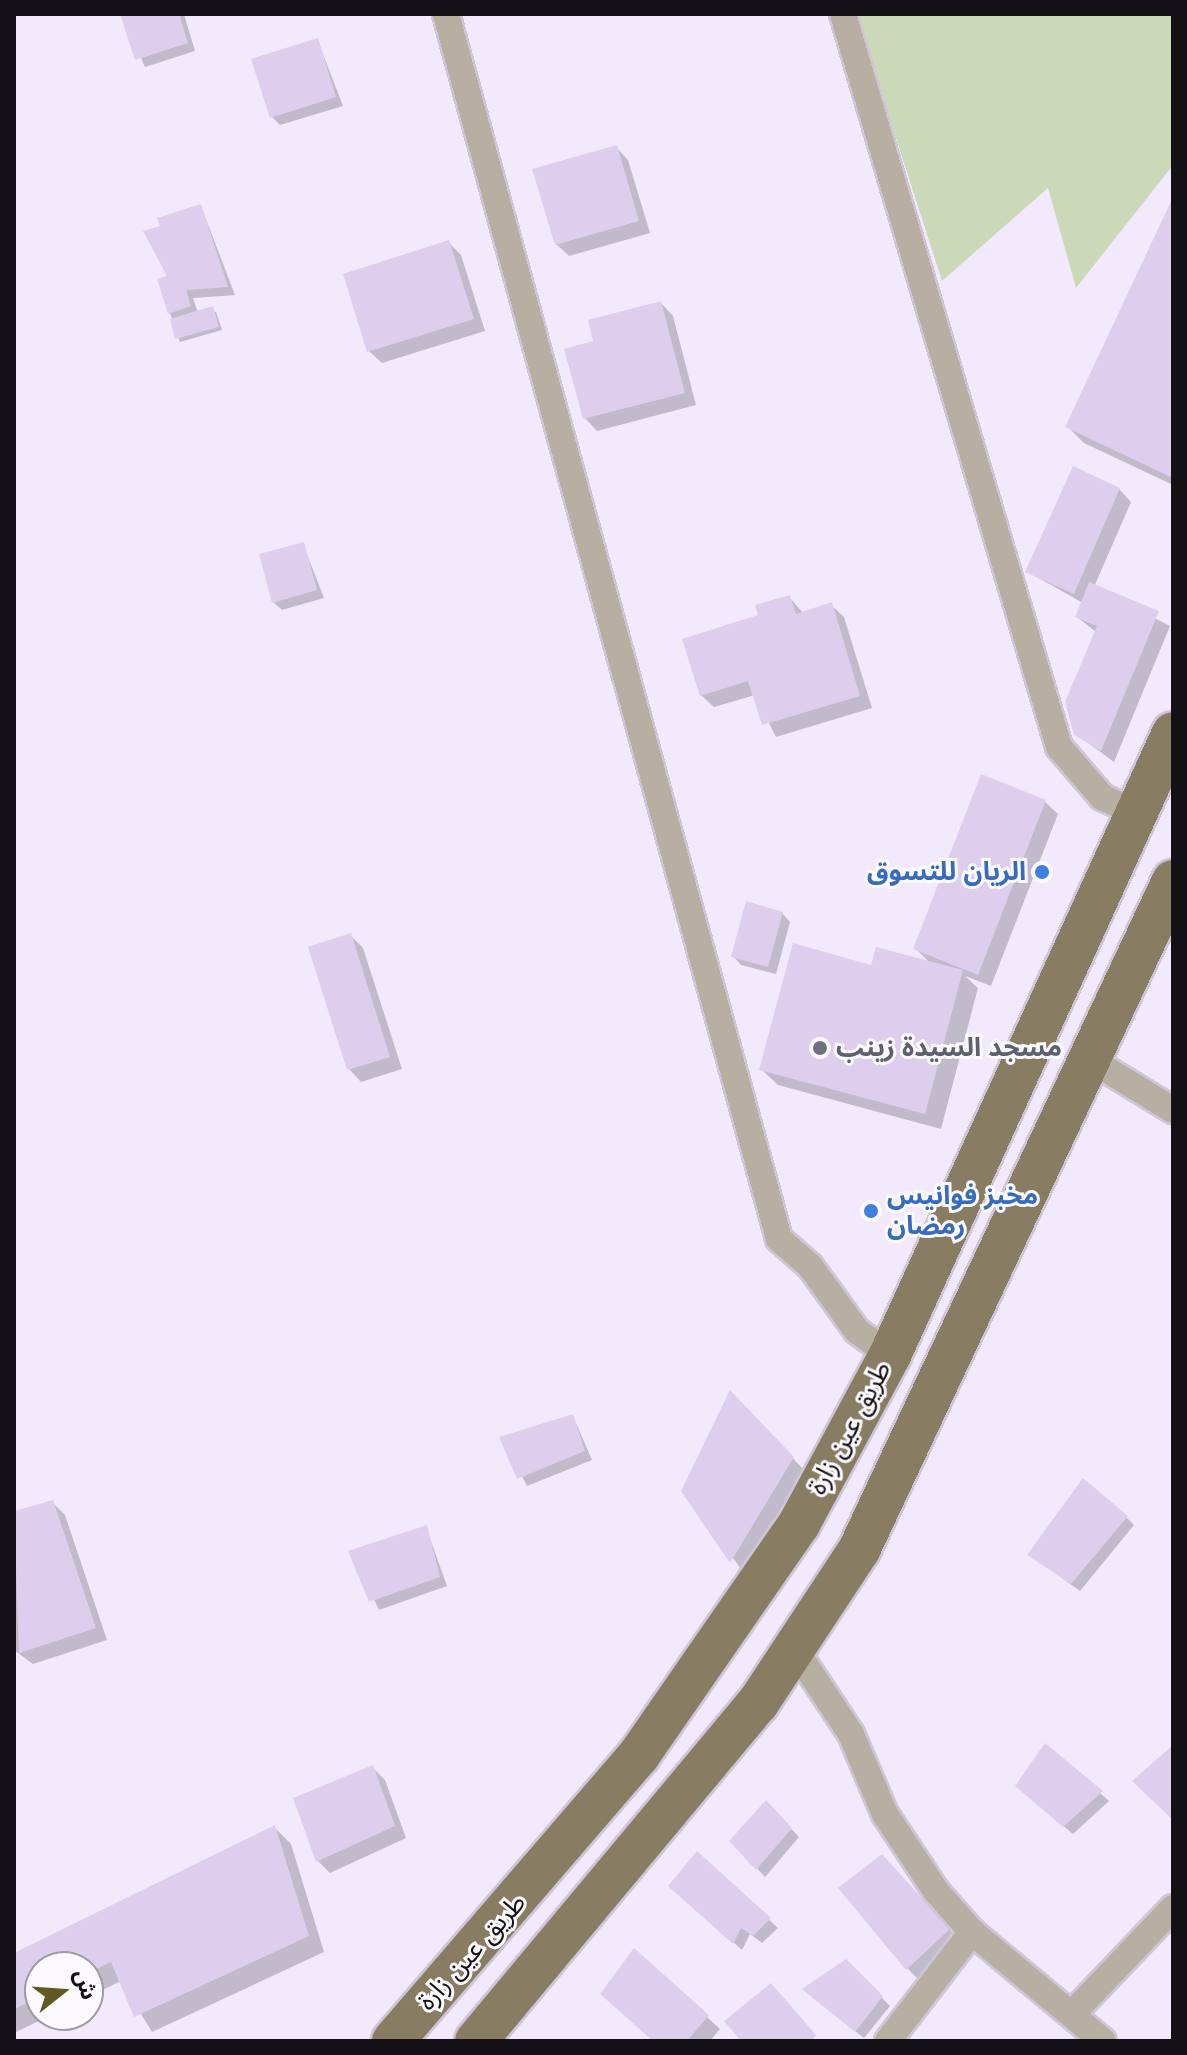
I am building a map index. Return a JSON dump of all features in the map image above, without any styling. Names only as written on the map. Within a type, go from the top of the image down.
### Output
[{"type":"main road","name":"طريق عين زارة","points":[[393,2041],[571,1839],[695,1681],[799,1524],[890,1355],[1173,733]]},
{"type":"main road","points":[[476,2041],[666,1819],[796,1651],[890,1490],[1173,881]]},
{"type":"street","points":[[446,14],[779,1239],[810,1266],[857,1331],[890,1355]]},
{"type":"street","points":[[843,14],[1059,747],[1102,797],[1136,813]]},
{"type":"street","points":[[1091,1060],[1173,1110]]},
{"type":"street","points":[[796,1651],[851,1734],[908,1854],[972,1932],[1103,2041]]},
{"type":"street","points":[[1073,2013],[1173,1908]]},
{"type":"street","points":[[888,2041],[972,1932]]},
{"type":"green space","points":[[856,14],[1173,14],[1173,165],[1076,288],[1048,188],[942,281]]},
{"type":"building","points":[[120,14],[179,14],[188,43],[135,60]]},
{"type":"building","points":[[318,38],[336,97],[270,118],[251,59]]},
{"type":"building","points":[[617,145],[639,221],[555,245],[532,169]]},
{"type":"building","points":[[1173,197],[1173,478],[1065,427]]},
{"type":"building","points":[[201,204],[228,287],[186,290],[191,306],[168,314],[157,279],[167,276],[143,231],[160,226],[157,218]]},
{"type":"building","points":[[449,240],[474,319],[367,352],[343,274]]},
{"type":"building","points":[[661,301],[685,393],[583,419],[564,349],[593,341],[588,320]]},
{"type":"building","points":[[213,306],[219,327],[175,339],[170,319]]},
{"type":"building","points":[[1073,466],[1120,488],[1074,594],[1025,572]]},
{"type":"building","points":[[304,542],[317,590],[272,603],[259,554]]},
{"type":"building","points":[[1089,582],[1159,611],[1101,751],[1074,735],[1065,702],[1097,626],[1075,617]]},
{"type":"building","points":[[790,595],[796,614],[832,602],[860,696],[762,725],[748,681],[700,696],[682,639],[758,615],[755,605]]},
{"type":"building","points":[[981,774],[1046,800],[978,975],[913,949]]},
{"type":"building","points":[[746,901],[783,912],[768,967],[731,957]]},
{"type":"building","points":[[351,933],[390,1057],[347,1070],[308,947]]},
{"type":"building","points":[[793,943],[871,965],[876,947],[963,970],[925,1114],[759,1070]]},
{"type":"building","points":[[730,1390],[794,1457],[730,1563],[681,1491]]},
{"type":"building","points":[[573,1414],[585,1451],[517,1479],[499,1437]]},
{"type":"building","points":[[1083,1478],[1128,1516],[1071,1584],[1027,1555]]},
{"type":"building","points":[[53,1500],[96,1628],[19,1653],[14,1511]]},
{"type":"building","points":[[427,1525],[440,1577],[369,1602],[348,1551]]},
{"type":"building","points":[[1045,1743],[1103,1791],[1063,1827],[1015,1786]]},
{"type":"building","points":[[1173,1745],[1173,1820],[1132,1781]]},
{"type":"building","points":[[373,1765],[395,1826],[316,1862],[293,1798]]},
{"type":"building","points":[[766,1800],[792,1828],[756,1870],[729,1841]]},
{"type":"building","points":[[275,1825],[309,1936],[134,2017],[111,1962],[104,1965],[104,1951],[24,1951],[24,2004],[14,2009],[14,1953]]},
{"type":"building","points":[[697,1851],[771,1918],[753,1936],[741,1928],[733,1944],[668,1886]]},
{"type":"building","points":[[882,1854],[950,1929],[906,1970],[838,1888]]},
{"type":"building","points":[[634,1948],[709,2015],[687,2041],[653,2041],[600,1994]]},
{"type":"building","points":[[846,1959],[883,1996],[855,2032],[802,1989]]},
{"type":"building","points":[[771,1983],[816,2035],[812,2041],[741,2041],[724,2021]]},
{"type":"place","name":"الريان للتسوق","points":[[1042,872]]},
{"type":"place","name":"مسجد السيدة زينب","points":[[820,1048]]},
{"type":"place","name":"مخبز فوانيس رمضان","points":[[871,1211]]}]
